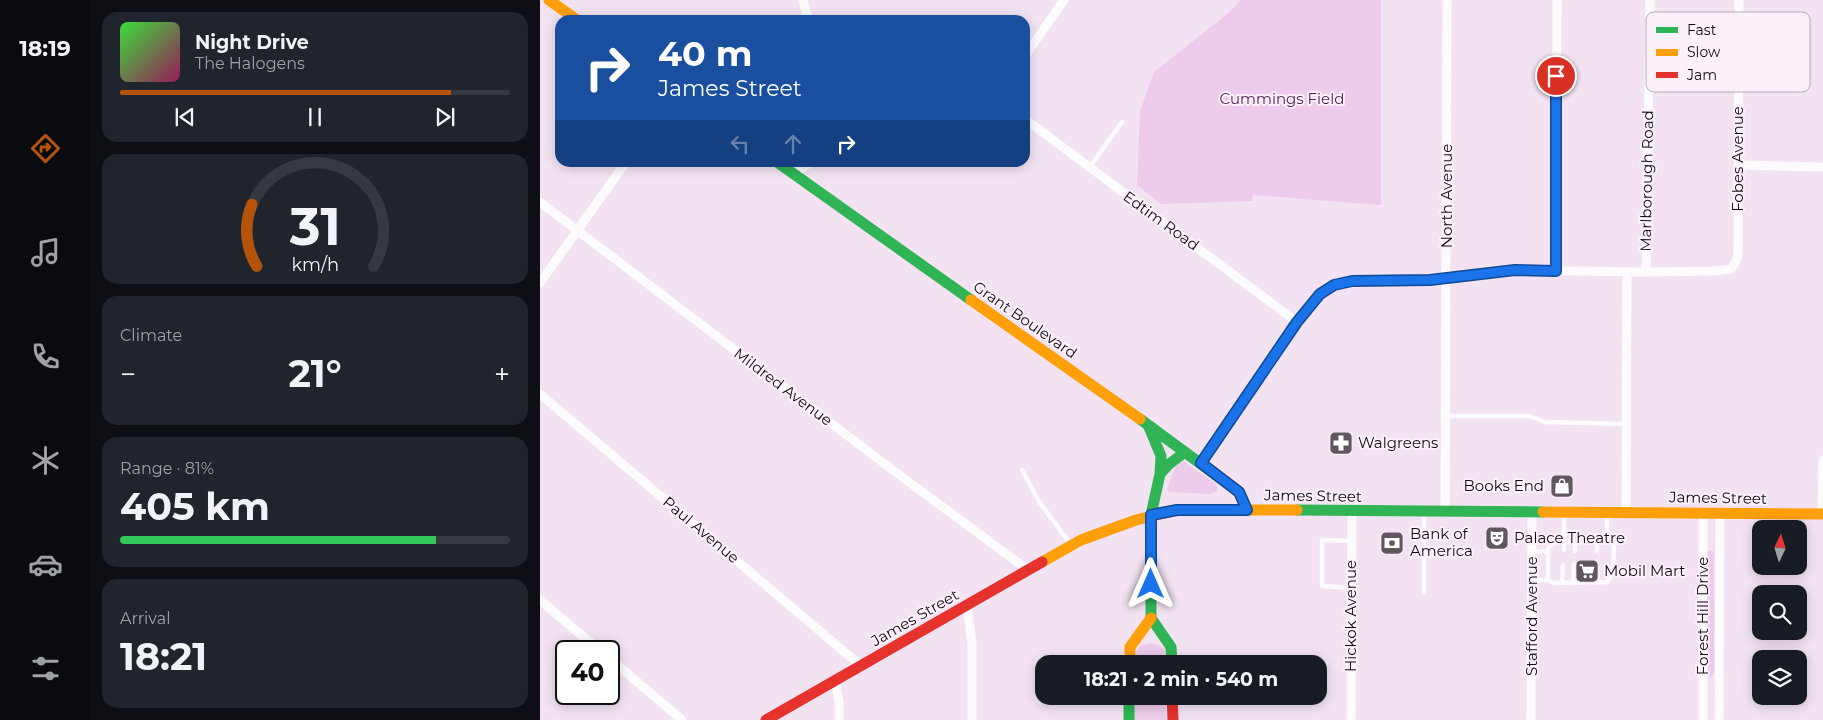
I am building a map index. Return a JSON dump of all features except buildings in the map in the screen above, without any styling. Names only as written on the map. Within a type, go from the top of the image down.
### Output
[{"type":"main road","points":[[550,0],[570,15]]},
{"type":"main road","name":"Grant Boulevard","points":[[794,168],[1201,463],[1239,492],[1247,510]]},
{"type":"main road","points":[[1148,426],[1161,456],[1160,474],[1151,515],[1151,618],[1171,647],[1171,655]]},
{"type":"main road","points":[[1160,474],[1185,452]]},
{"type":"main road","name":"James Street","points":[[766,720],[1072,545],[1125,523],[1151,515],[1177,510],[1822,514]]},
{"type":"main road","points":[[1130,655],[1130,647],[1151,618]]},
{"type":"main road","points":[[1129,705],[1129,720]]},
{"type":"main road","points":[[1172,705],[1173,720]]},
{"type":"street","points":[[803,0],[807,15]]},
{"type":"street","points":[[1030,49],[1064,0]]},
{"type":"street","name":"North Avenue","points":[[1445,512],[1447,0]]},
{"type":"street","points":[[1556,271],[1557,0]]},
{"type":"street","name":"Marlborough Road","points":[[1646,272],[1649,92]]},
{"type":"street","name":"Fobes Avenue","points":[[1201,463],[1297,322],[1320,294],[1334,285],[1352,281],[1430,280],[1515,270],[1646,272],[1731,269],[1737,260],[1738,92]]},
{"type":"street","name":"Edtim Road","points":[[1030,123],[1297,322]]},
{"type":"street","points":[[1738,166],[1823,167]]},
{"type":"street","points":[[540,283],[622,167]]},
{"type":"street","name":"Mildred Avenue","points":[[540,202],[894,471],[1028,570]]},
{"type":"street","points":[[1626,512],[1627,272]]},
{"type":"street","name":"Paul Avenue","points":[[540,394],[861,666]]},
{"type":"street","points":[[1822,514],[1823,460]]},
{"type":"street","name":"Hickok Avenue","points":[[1351,720],[1352,511]]},
{"type":"street","name":"Stafford Avenue","points":[[1531,720],[1532,512]]},
{"type":"street","name":"Forest Hill Drive","points":[[1703,720],[1704,513]]},
{"type":"street","name":"Forest Hill Drive","points":[[1719,720],[1720,513]]},
{"type":"street","points":[[1703,543],[1720,543]]},
{"type":"street","points":[[540,600],[587,640]]},
{"type":"street","points":[[968,605],[972,642],[972,720]]},
{"type":"street","points":[[620,667],[682,720]]},
{"type":"street","points":[[835,681],[839,702],[839,720]]},
{"type":"street","points":[[1703,688],[1719,688]]},
{"type":"lane","points":[[1089,168],[1122,122]]},
{"type":"lane","points":[[1446,416],[1529,416],[1546,422],[1626,424]]},
{"type":"lane","points":[[1022,470],[1040,503],[1072,545]]},
{"type":"lane","points":[[1424,512],[1424,592]]},
{"type":"lane","points":[[1564,512],[1564,550]]},
{"type":"lane","points":[[1607,512],[1607,542]]},
{"type":"lane","points":[[1352,541],[1322,540],[1322,586],[1352,588]]},
{"type":"lane","points":[[1532,580],[1548,580],[1554,583],[1607,582],[1613,573],[1614,543],[1556,542],[1549,546],[1548,580]]},
{"type":"lane","points":[[1574,551],[1575,542]]},
{"type":"lane","points":[[1597,542],[1597,551]]},
{"type":"lane","points":[[1532,552],[1548,551]]},
{"type":"lane","points":[[1562,583],[1563,565]]},
{"type":"lane","points":[[1573,583],[1574,565]]},
{"type":"lane","points":[[1597,566],[1598,582]]},
{"type":"green space","name":"Cummings Field","points":[[1241,0],[1381,0],[1381,205],[1253,195],[1252,201],[1161,204],[1137,185],[1140,111],[1154,72],[1231,11]]},
{"type":"green space","points":[[1183,461],[1216,484],[1218,491],[1211,494],[1168,492],[1167,489],[1176,466]]},
{"type":"green space","points":[[1709,551],[1714,553],[1714,674],[1710,677],[1706,674],[1707,553]]},
{"type":"green space","points":[[1151,643],[1160,646],[1165,650],[1165,655],[1135,655],[1137,649]]},
{"type":"green space","points":[[1134,705],[1166,705],[1166,720],[1133,720]]},
{"type":"traffic: fast","points":[[784,167],[971,300]]},
{"type":"traffic: fast","points":[[1140,419],[1239,492],[1247,510]]},
{"type":"traffic: fast","points":[[1149,427],[1161,456],[1160,474],[1151,515],[1151,618],[1171,647],[1171,655]]},
{"type":"traffic: fast","points":[[1160,474],[1185,452]]},
{"type":"traffic: fast","points":[[1297,510],[1543,512]]},
{"type":"traffic: fast","points":[[1129,705],[1129,720]]},
{"type":"traffic: slow","points":[[549,0],[570,15]]},
{"type":"traffic: slow","points":[[971,300],[1140,419]]},
{"type":"traffic: slow","points":[[1042,562],[1081,540],[1136,520],[1177,510],[1297,510]]},
{"type":"traffic: slow","points":[[1543,512],[1823,514]]},
{"type":"traffic: slow","points":[[1130,655],[1130,647],[1151,618]]},
{"type":"traffic: jam","points":[[766,720],[1042,562]]},
{"type":"traffic: jam","points":[[1172,705],[1173,720]]},
{"type":"place","name":"Walgreens","points":[[1341,443]]},
{"type":"place","name":"Books End","points":[[1562,486]]},
{"type":"place","name":"Palace Theatre","points":[[1497,538]]},
{"type":"place","name":"Bank of America","points":[[1392,543]]},
{"type":"place","name":"Mobil Mart","points":[[1587,571]]},
{"type":"route","points":[[1151,584],[1151,515],[1177,510],[1247,510],[1239,492],[1201,463],[1297,322],[1320,294],[1334,285],[1352,281],[1430,280],[1515,270],[1556,271],[1556,76]]}]
